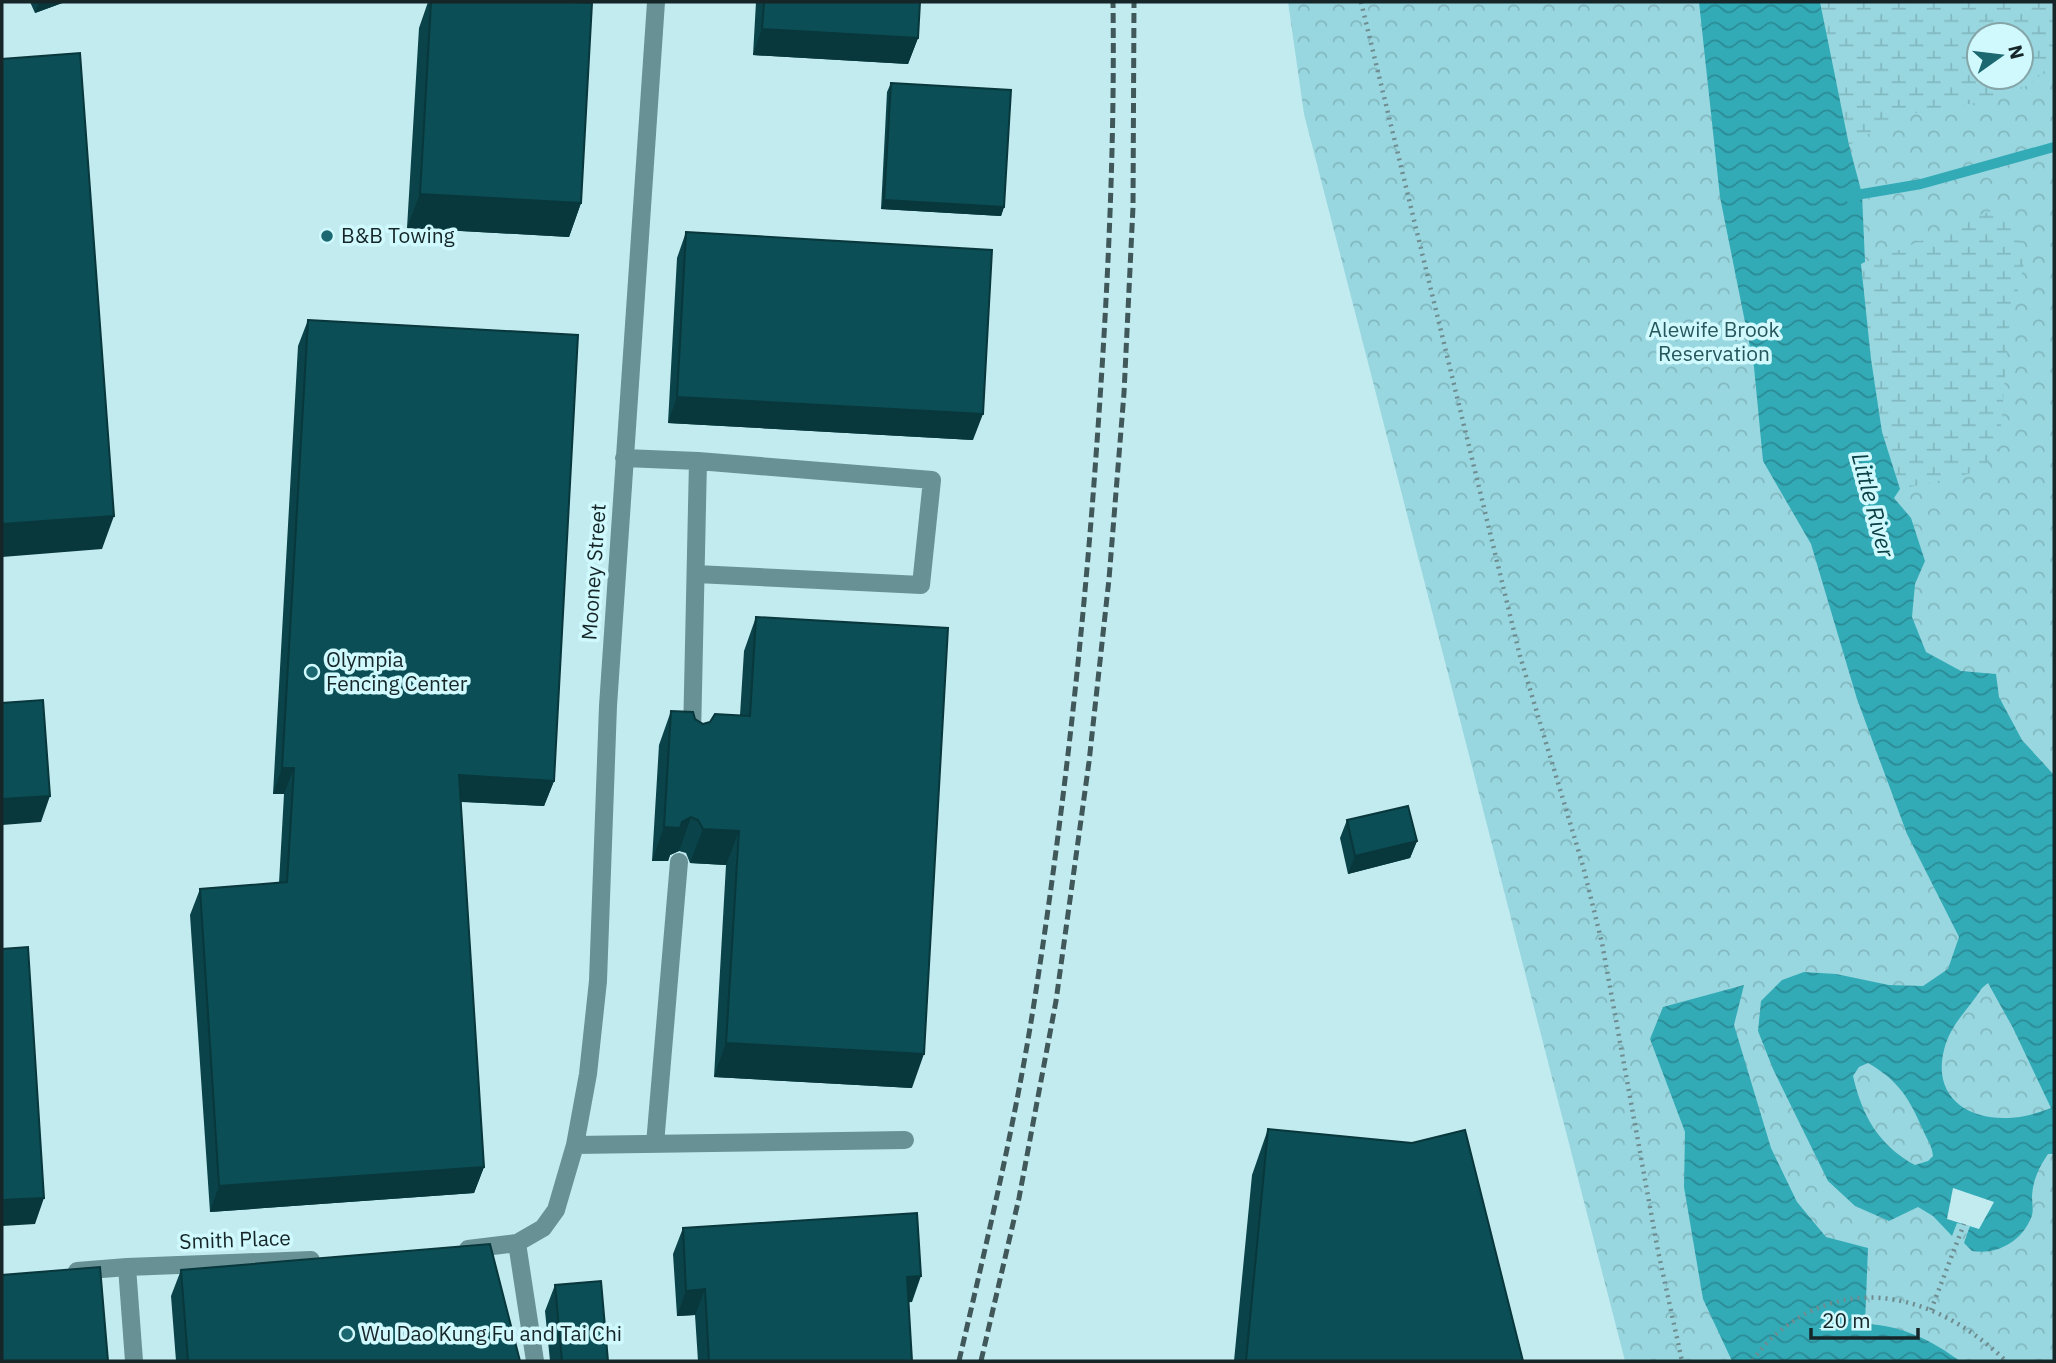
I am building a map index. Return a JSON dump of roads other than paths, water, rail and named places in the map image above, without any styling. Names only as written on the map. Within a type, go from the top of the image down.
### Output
[{"type":"street","name":"Mooney Street","points":[[575,1145],[588,1074],[598,981],[608,706],[656,2]]},
{"type":"street","points":[[624,458],[698,461],[932,480],[921,585],[696,575]]},
{"type":"street","points":[[692,746],[698,461]]},
{"type":"street","points":[[655,1144],[679,862]]},
{"type":"street","points":[[448,1252],[517,1243],[543,1228],[556,1210],[575,1145],[905,1140]]},
{"type":"street","points":[[517,1243],[535,1361]]},
{"type":"street","name":"Smith Place","points":[[54,1273],[127,1267],[324,1259]]},
{"type":"street","points":[[127,1267],[134,1361]]},
{"type":"water","name":"Little River","points":[[1699,2],[1820,2],[1849,145],[1862,194],[1865,262],[1861,264],[1871,359],[1882,432],[1900,489],[1894,498],[1911,518],[1925,561],[1915,584],[1912,617],[1926,652],[1961,671],[1996,674],[1999,697],[2022,740],[2054,775],[2054,1154],[2048,1154],[2037,1174],[2032,1196],[2032,1213],[2027,1226],[2015,1240],[1999,1249],[1972,1251],[1964,1243],[1970,1226],[1957,1223],[1952,1236],[1933,1216],[1918,1207],[1889,1221],[1855,1206],[1828,1181],[1773,1069],[1758,1031],[1761,1001],[1782,980],[1804,972],[1836,974],[1889,985],[1923,986],[1948,969],[1959,937],[1907,834],[1857,699],[1811,544],[1763,461],[1754,367],[1720,197]],"holes":[[[1988,983],[2013,1028],[2051,1108],[2025,1116],[1988,1117],[1959,1105],[1949,1094],[1943,1080],[1942,1063],[1946,1043],[1958,1021]],[[1868,1063],[1888,1077],[1908,1099],[1932,1149],[1933,1156],[1928,1161],[1915,1165],[1891,1148],[1874,1128],[1861,1104],[1853,1076],[1859,1067]]]},
{"type":"water","points":[[1744,985],[1734,1025],[1771,1148],[1797,1202],[1826,1237],[1868,1248],[1865,1324],[1891,1327],[1915,1335],[1960,1361],[1732,1361],[1703,1299],[1684,1187],[1685,1132],[1650,1039],[1663,1007]]},
{"type":"waterway","points":[[1851,199],[1862,194],[1921,184],[2054,147]]},
{"type":"railway","points":[[959,1361],[1019,1089],[1055,862],[1071,727],[1091,524],[1104,343],[1111,172],[1113,2]]},
{"type":"railway","points":[[981,1361],[1019,1198],[1056,1001],[1089,762],[1109,579],[1124,393],[1133,207],[1134,2]]},
{"type":"place","name":"B&B Towing","points":[[327,236]]},
{"type":"place","name":"Olympia Fencing Center","points":[[312,672]]},
{"type":"place","name":"Wu Dao Kung Fu and Tai Chi","points":[[347,1334]]},
{"type":"park label","name":"Alewife Brook Reservation","points":[[1714,342]]}]
